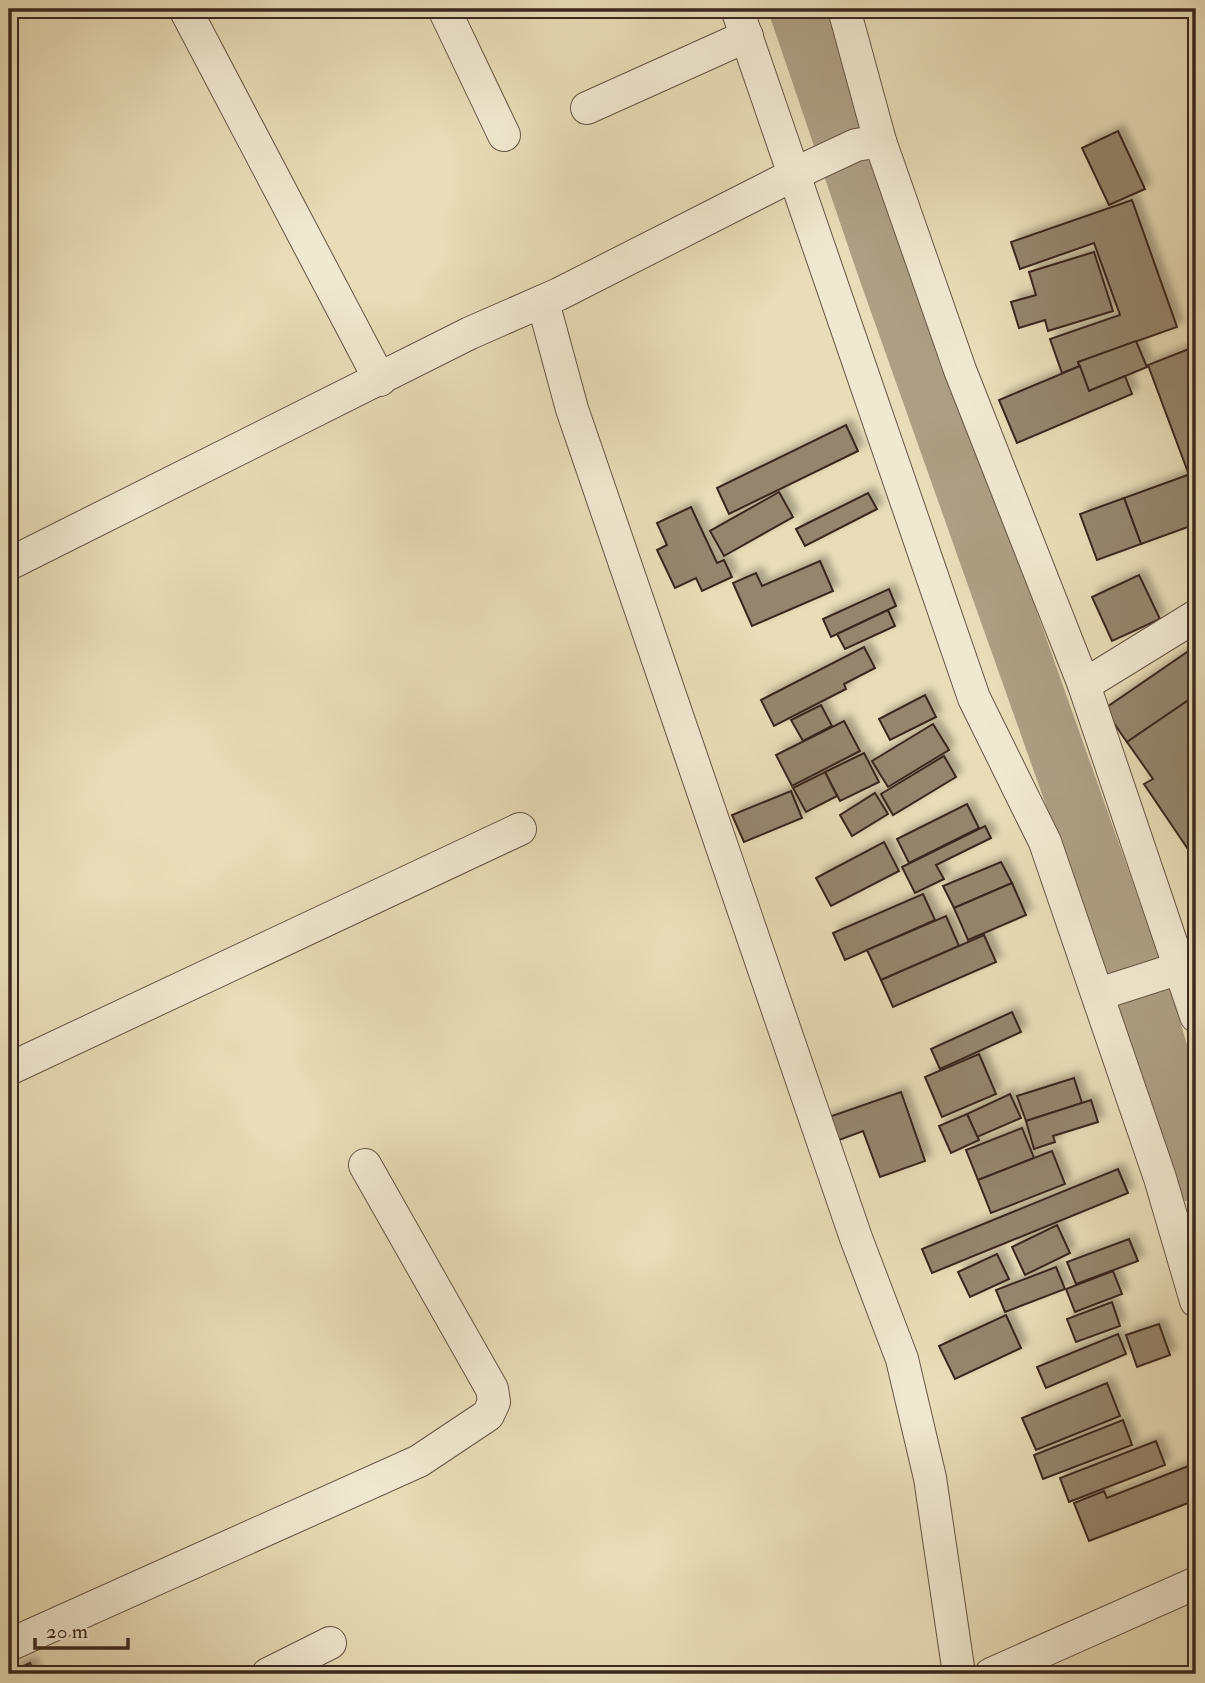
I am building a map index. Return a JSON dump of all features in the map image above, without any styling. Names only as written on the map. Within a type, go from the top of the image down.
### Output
[{"type":"street","points":[[186,9],[380,380]]},
{"type":"street","points":[[444,9],[504,135]]},
{"type":"street","points":[[844,9],[868,143],[1083,685],[1168,970],[1195,1005]]},
{"type":"street","points":[[587,108],[742,22],[802,170],[974,698],[1045,842],[1108,990],[1196,1301]]},
{"type":"street","points":[[9,564],[470,333],[558,295],[802,170],[868,143]]},
{"type":"street","points":[[558,295],[572,409],[856,1238],[902,1359],[930,1478],[959,1674]]},
{"type":"street","points":[[1083,685],[1196,616]]},
{"type":"street","points":[[9,1069],[520,829]]},
{"type":"street","points":[[1108,990],[1168,970]]},
{"type":"street","points":[[9,1645],[419,1461],[488,1415],[495,1402],[492,1389],[365,1165]]},
{"type":"street","points":[[991,1674],[1196,1583]]},
{"type":"street","points":[[268,1674],[330,1643]]},
{"type":"building","points":[[1118,131],[1145,189],[1109,205],[1082,148]]},
{"type":"building","points":[[1132,200],[1177,327],[1078,362],[1080,366],[1062,373],[1050,339],[1120,315],[1094,243],[1020,269],[1011,242]]},
{"type":"building","points":[[1094,252],[1113,311],[1048,331],[1045,320],[1019,328],[1011,302],[1036,295],[1029,272]]},
{"type":"building","points":[[1136,341],[1147,367],[1089,391],[1078,362]]},
{"type":"building","points":[[1194,347],[1196,472],[1189,475],[1148,365]]},
{"type":"building","points":[[1080,366],[1089,391],[1125,376],[1132,394],[1017,443],[999,400]]},
{"type":"building","points":[[846,425],[858,451],[729,514],[717,488]]},
{"type":"building","points":[[1196,472],[1196,524],[1141,544],[1124,498]]},
{"type":"building","points":[[779,492],[793,517],[724,556],[710,531]]},
{"type":"building","points":[[868,493],[877,509],[805,546],[796,529]]},
{"type":"building","points":[[1124,498],[1141,544],[1097,560],[1080,514]]},
{"type":"building","points":[[691,507],[717,563],[724,560],[732,577],[702,591],[696,578],[675,588],[657,550],[667,545],[657,523]]},
{"type":"building","points":[[820,561],[833,591],[752,626],[733,583],[756,573],[762,586]]},
{"type":"building","points":[[1139,575],[1160,619],[1112,641],[1092,597]]},
{"type":"building","points":[[889,589],[896,606],[831,637],[823,619]]},
{"type":"building","points":[[888,610],[895,626],[845,649],[837,634]]},
{"type":"building","points":[[1196,646],[1196,695],[1127,742],[1104,709]]},
{"type":"building","points":[[864,647],[875,668],[844,684],[846,689],[774,726],[761,700]]},
{"type":"building","points":[[925,695],[936,717],[890,740],[879,719]]},
{"type":"building","points":[[1196,695],[1196,861],[1144,784],[1153,779],[1127,742]]},
{"type":"building","points":[[821,705],[832,726],[803,741],[791,720]]},
{"type":"building","points":[[844,721],[860,751],[792,786],[776,755]]},
{"type":"building","points":[[933,724],[949,750],[888,787],[872,761]]},
{"type":"building","points":[[864,753],[879,782],[840,801],[825,772]]},
{"type":"building","points":[[944,756],[956,777],[893,815],[881,794]]},
{"type":"building","points":[[825,772],[837,796],[806,812],[793,788]]},
{"type":"building","points":[[791,791],[802,818],[744,842],[732,815]]},
{"type":"building","points":[[875,793],[888,814],[852,836],[840,815]]},
{"type":"building","points":[[967,804],[979,828],[909,863],[897,839]]},
{"type":"building","points":[[985,826],[991,838],[936,865],[944,879],[915,893],[902,867]]},
{"type":"building","points":[[884,842],[899,871],[831,906],[816,878]]},
{"type":"building","points":[[1001,862],[1012,883],[954,908],[943,886]]},
{"type":"building","points":[[1012,883],[1026,915],[968,940],[954,908]]},
{"type":"building","points":[[923,894],[935,920],[845,960],[833,933]]},
{"type":"building","points":[[946,916],[959,946],[881,980],[867,950]]},
{"type":"building","points":[[984,935],[996,962],[893,1007],[881,980]]},
{"type":"building","points":[[1012,1012],[1021,1032],[940,1069],[931,1049]]},
{"type":"building","points":[[979,1054],[996,1094],[942,1117],[925,1077]]},
{"type":"building","points":[[1074,1078],[1082,1103],[1026,1121],[1017,1096]]},
{"type":"building","points":[[901,1092],[925,1161],[880,1177],[863,1131],[831,1143],[823,1119]]},
{"type":"building","points":[[1010,1094],[1021,1118],[977,1137],[967,1114]]},
{"type":"building","points":[[1091,1100],[1098,1122],[1053,1136],[1055,1142],[1034,1149],[1026,1121]]},
{"type":"building","points":[[967,1114],[979,1140],[951,1153],[939,1126]]},
{"type":"building","points":[[1022,1128],[1034,1158],[978,1180],[966,1150]]},
{"type":"building","points":[[1052,1151],[1065,1184],[991,1213],[978,1180]]},
{"type":"building","points":[[1118,1169],[1128,1193],[932,1273],[922,1249]]},
{"type":"building","points":[[1057,1225],[1070,1253],[1025,1275],[1012,1247]]},
{"type":"building","points":[[1129,1239],[1138,1261],[1076,1284],[1067,1262]]},
{"type":"building","points":[[997,1254],[1009,1279],[970,1297],[958,1272]]},
{"type":"building","points":[[1056,1267],[1065,1289],[1005,1312],[996,1290]]},
{"type":"building","points":[[1113,1271],[1122,1294],[1075,1312],[1066,1289]]},
{"type":"building","points":[[1112,1302],[1120,1326],[1076,1342],[1067,1319]]},
{"type":"building","points":[[1006,1315],[1021,1348],[955,1379],[939,1346]]},
{"type":"building","points":[[1159,1324],[1170,1355],[1137,1367],[1126,1335]]},
{"type":"building","points":[[1118,1334],[1126,1354],[1046,1388],[1037,1367]]},
{"type":"building","points":[[1107,1383],[1120,1416],[1036,1450],[1022,1418]]},
{"type":"building","points":[[1123,1420],[1132,1445],[1043,1479],[1034,1455]]},
{"type":"building","points":[[1156,1441],[1165,1465],[1069,1502],[1060,1478]]},
{"type":"building","points":[[1196,1463],[1196,1500],[1089,1541],[1074,1503],[1104,1491],[1107,1498]]},
{"type":"building","points":[[30,1663],[35,1674],[9,1674],[9,1672]]},
{"type":"waterway","points":[[797,9],[883,262],[1144,998],[1196,1175]]}]
